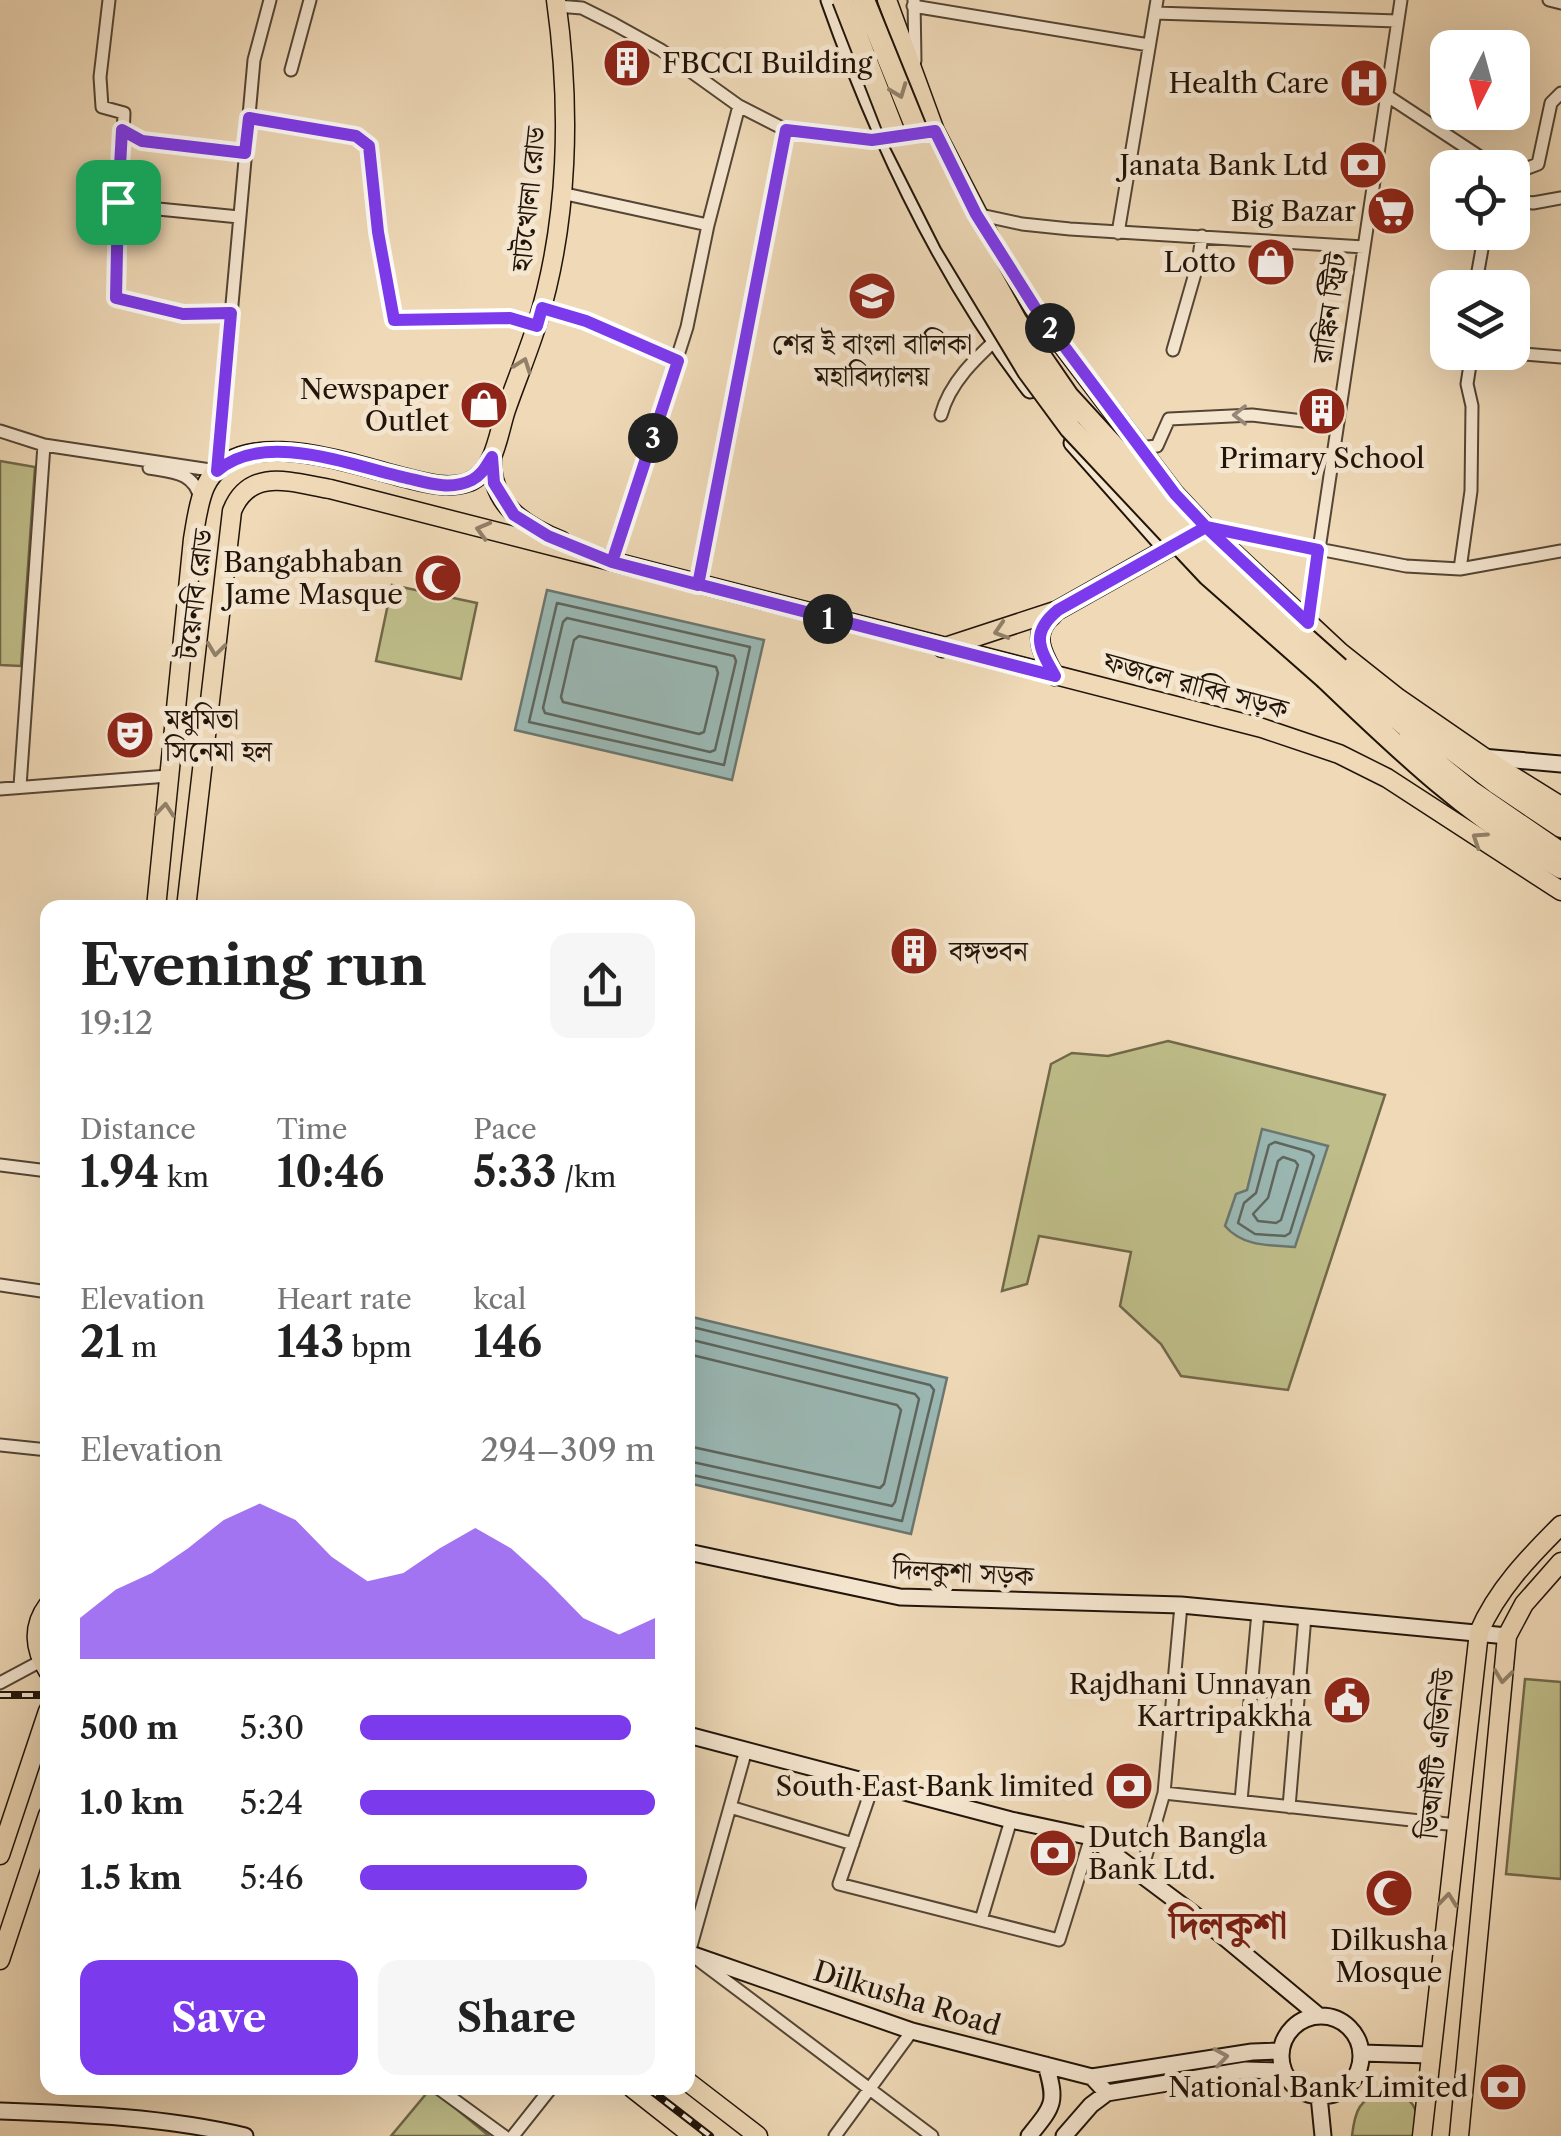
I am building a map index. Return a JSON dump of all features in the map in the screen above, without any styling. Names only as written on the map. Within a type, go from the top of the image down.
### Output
[{"type":"highway","points":[[843,0],[894,131],[950,242],[1028,371],[1070,428],[1208,574],[1333,673],[1471,791],[1561,852]]},
{"type":"highway","points":[[864,0],[935,175],[1017,322],[1068,396],[1221,563],[1333,673],[1394,744],[1456,797],[1514,840],[1561,868]]},
{"type":"highway","points":[[1333,673],[1373,687],[1497,784],[1561,827]]},
{"type":"highway","points":[[1333,673],[1365,693],[1493,798],[1561,840]]},
{"type":"main road","points":[[887,0],[935,131],[976,214],[1034,306],[1138,448],[1206,527],[1308,623],[1398,698],[1561,806]]},
{"type":"main road","name":"হাটখোলা রোড","points":[[492,457],[539,316],[561,193],[566,118],[556,3]]},
{"type":"main road","points":[[217,471],[236,456],[270,451],[317,457],[445,486],[476,477],[492,457]]},
{"type":"main road","points":[[492,457],[494,483],[514,515],[548,536],[612,562]]},
{"type":"main road","name":"টয়েনবি রোড","points":[[157,900],[193,539],[204,488],[217,471]]},
{"type":"main road","name":"টয়েনবি রোড","points":[[187,900],[230,528],[237,497],[247,488],[278,480],[330,489],[612,562]]},
{"type":"main road","points":[[432,516],[452,506],[454,498],[445,486]]},
{"type":"main road","points":[[942,648],[1022,625],[1058,610],[1206,527]]},
{"type":"main road","name":"ফজলে রাব্বি সড়ক","points":[[612,562],[1262,728],[1339,754],[1387,778],[1561,891]]},
{"type":"main road","points":[[1055,676],[1039,639],[1044,622],[1058,610]]},
{"type":"main road","name":"ডিআইটি এভিনিউ","points":[[1422,2136],[1479,1632],[1504,1587],[1561,1525]]},
{"type":"main road","points":[[1460,2136],[1508,1636],[1524,1604],[1561,1562]]},
{"type":"main road","points":[[1504,1587],[1524,1604]]},
{"type":"main road","points":[[40,1621],[36,1645],[40,1656]]},
{"type":"main road","points":[[1,1846],[40,1734]]},
{"type":"main road","points":[[0,1960],[40,1852]]},
{"type":"main road","points":[[1434,2008],[1471,2010]]},
{"type":"main road","points":[[1430,2055],[1466,2058]]},
{"type":"main road","points":[[695,2087],[758,2136]]},
{"type":"main road","points":[[641,2095],[693,2136]]},
{"type":"street","points":[[109,0],[100,77],[102,107],[124,113],[116,298],[183,314],[231,313]]},
{"type":"street","points":[[0,431],[44,445],[217,471],[254,60],[270,0]]},
{"type":"street","points":[[291,70],[310,0]]},
{"type":"street","points":[[828,0],[912,196],[994,342],[1078,451],[1166,549]]},
{"type":"street","name":"রাঙ্কিন স্ট্রিট","points":[[1308,623],[1400,0]]},
{"type":"street","points":[[1549,0],[1561,3]]},
{"type":"street","points":[[556,3],[582,8],[633,34],[667,53],[738,106],[786,130],[886,139],[935,131]]},
{"type":"street","points":[[915,76],[913,3],[1150,45]]},
{"type":"street","points":[[1118,232],[1156,6],[1397,21]]},
{"type":"street","points":[[1530,167],[1538,164],[1551,103],[1561,93]]},
{"type":"street","points":[[1386,95],[1470,150]]},
{"type":"street","points":[[612,562],[678,361],[738,106]]},
{"type":"street","points":[[249,118],[356,136],[369,146],[378,232],[394,320],[539,316],[586,321],[678,361]]},
{"type":"street","points":[[122,130],[142,141],[245,153]]},
{"type":"street","points":[[698,585],[786,130]]},
{"type":"street","points":[[561,193],[708,225]]},
{"type":"street","points":[[1530,203],[1561,198]]},
{"type":"street","points":[[118,205],[239,218]]},
{"type":"street","points":[[976,214],[1022,224],[1364,248]]},
{"type":"street","points":[[1173,350],[1202,236]]},
{"type":"street","points":[[941,415],[946,397],[971,363],[1034,306]]},
{"type":"street","points":[[1530,354],[1561,356]]},
{"type":"street","points":[[1460,569],[1471,492],[1469,370]]},
{"type":"street","points":[[1138,448],[1157,446],[1169,419],[1252,414],[1337,425]]},
{"type":"street","points":[[20,786],[44,445]]},
{"type":"street","points":[[122,457],[136,466],[187,476],[198,487],[200,503]]},
{"type":"street","points":[[1206,527],[1406,566],[1460,569],[1561,550]]},
{"type":"street","points":[[1482,756],[1561,764]]},
{"type":"street","points":[[0,789],[168,776]]},
{"type":"street","points":[[0,1165],[40,1170]]},
{"type":"street","points":[[0,1285],[40,1291]]},
{"type":"street","points":[[0,1445],[40,1449]]},
{"type":"street","name":"দিলকুশা সড়ক","points":[[695,1553],[900,1597],[1181,1605],[1508,1636]]},
{"type":"street","points":[[1141,1873],[1164,1793],[1181,1605]]},
{"type":"street","points":[[1240,1801],[1258,1612]]},
{"type":"street","points":[[1289,1807],[1305,1616]]},
{"type":"street","points":[[0,1683],[40,1668]]},
{"type":"street","points":[[695,1737],[1091,1837],[1318,2016]]},
{"type":"street","points":[[695,1929],[746,1750]]},
{"type":"street","points":[[874,1782],[839,1884],[1059,1940],[1091,1837]]},
{"type":"street","points":[[1164,1793],[1457,1825]]},
{"type":"street","points":[[730,1807],[853,1844]]},
{"type":"street","points":[[981,1920],[1012,1820]]},
{"type":"street","name":"Dilkusha Road","points":[[695,1955],[912,2031],[1092,2076]]},
{"type":"street","points":[[695,1958],[932,2136]]},
{"type":"street","points":[[1318,2016],[1331,2017],[1352,2030],[1361,2053],[1360,2066],[1345,2088],[1319,2096],[1298,2088],[1283,2071],[1280,2051],[1283,2040],[1297,2023],[1318,2016]]},
{"type":"street","points":[[836,2136],[912,2031]]},
{"type":"street","points":[[1092,2076],[1280,2051]]},
{"type":"street","points":[[1361,2053],[1430,2055]]},
{"type":"street","points":[[1029,2136],[1052,2107],[1054,2093],[1046,2065]]},
{"type":"street","points":[[1064,2136],[1091,2105],[1108,2093],[1246,2070],[1283,2071]]},
{"type":"street","points":[[1092,2076],[1108,2093]]},
{"type":"street","points":[[448,2095],[504,2136]]},
{"type":"street","points":[[513,2136],[545,2095]]},
{"type":"street","points":[[1319,2096],[1323,2136]]},
{"type":"street","points":[[0,2111],[92,2114],[245,2136]]},
{"type":"shaded area","points":[[0,461],[35,467],[21,666],[0,665]]},
{"type":"shaded area","points":[[392,585],[477,603],[461,679],[376,661]]},
{"type":"shaded area","points":[[1168,1041],[1385,1095],[1288,1390],[1181,1376],[1161,1344],[1120,1306],[1131,1252],[1039,1236],[1027,1284],[1002,1291],[1051,1064],[1072,1053],[1108,1056]]},
{"type":"shaded area","points":[[1525,1679],[1561,1682],[1561,1879],[1506,1874]]},
{"type":"shaded area","points":[[1385,2091],[1403,2096],[1413,2105],[1416,2136],[1352,2136],[1360,2107]]},
{"type":"shaded area","points":[[425,2095],[439,2095],[489,2136],[391,2136]]},
{"type":"water","points":[[547,590],[764,640],[732,780],[515,730]]},
{"type":"water","points":[[1262,1129],[1328,1146],[1295,1247],[1248,1241],[1225,1226],[1236,1194],[1247,1190]]},
{"type":"water","points":[[695,1318],[947,1378],[911,1534],[695,1485]]},
{"type":"railway","points":[[0,1695],[40,1695]]},
{"type":"railway","points":[[657,2095],[710,2136]]},
{"type":"place","name":"FBCCI Building","points":[[627,63]]},
{"type":"place","name":"Health Care","points":[[1364,83]]},
{"type":"place","name":"Janata Bank Ltd","points":[[1363,165]]},
{"type":"place","name":"Big Bazar","points":[[1391,211]]},
{"type":"place","name":"Lotto","points":[[1271,262]]},
{"type":"place","name":"শের ই বাংলা বালিকা মহাবিদ্যালয়","points":[[872,296]]},
{"type":"place","name":"Newspaper Outlet","points":[[484,405]]},
{"type":"place","name":"Primary School","points":[[1322,411]]},
{"type":"place","name":"Bangabhaban Jame Masque","points":[[438,578]]},
{"type":"place","name":"মধুমিতা সিনেমা হল","points":[[130,735]]},
{"type":"place","name":"বঙ্গভবন","points":[[914,951]]},
{"type":"place","name":"Rajdhani Unnayan Kartripakkha","points":[[1347,1700]]},
{"type":"place","name":"South East Bank limited","points":[[1129,1786]]},
{"type":"place","name":"Dutch Bangla Bank Ltd.","points":[[1053,1853]]},
{"type":"place","name":"Dilkusha Mosque","points":[[1389,1893]]},
{"type":"place","name":"National Bank Limited","points":[[1503,2087]]},
{"type":"district","name":"দিলকুশা","points":[[1228,1925]]},
{"type":"route","points":[[118,202],[116,298],[183,314],[231,313],[217,471],[236,456],[270,451],[348,463],[445,486],[469,482],[484,471],[492,457],[494,483],[506,508],[548,536],[612,562],[942,648],[1055,676],[1039,639],[1044,622],[1058,610],[1206,527],[1308,623],[1318,550],[1206,527],[1175,494],[1034,306],[976,214],[935,131],[872,140],[786,130],[698,585],[612,562],[678,361],[586,321],[542,308],[537,326],[510,318],[394,320],[378,232],[369,146],[356,136],[249,118],[245,153],[142,141],[122,130],[118,202]]}]
